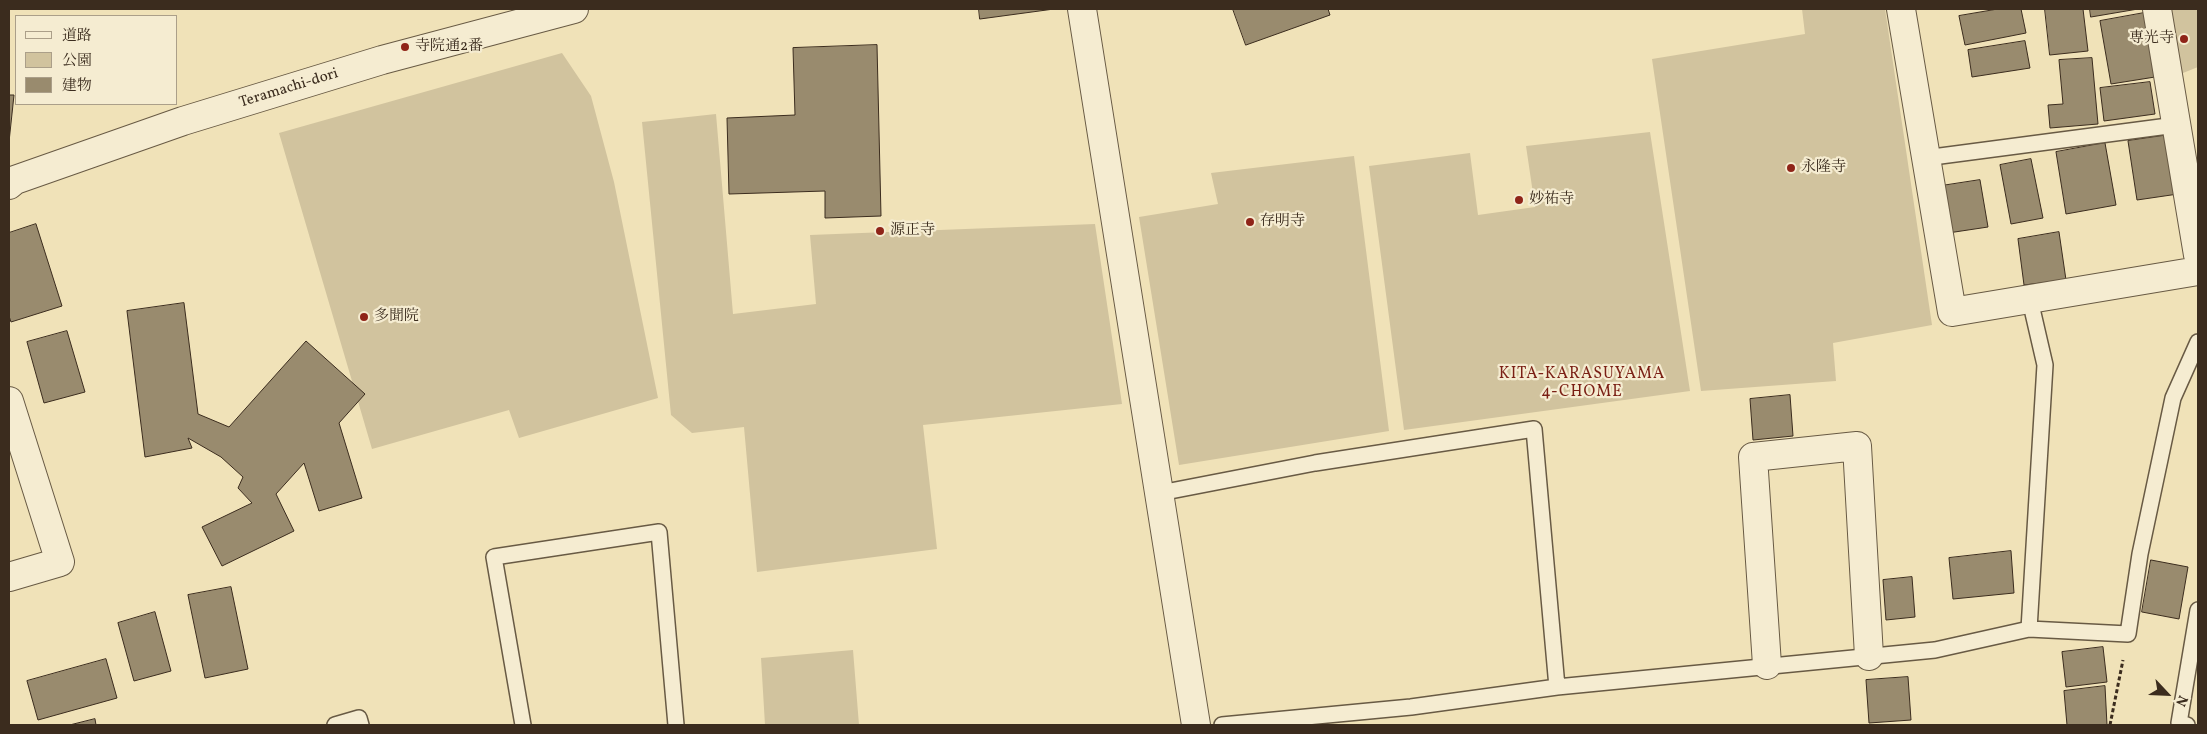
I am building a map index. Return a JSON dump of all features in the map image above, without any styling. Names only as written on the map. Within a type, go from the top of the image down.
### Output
[{"type":"street","name":"Teramachi-dori","points":[[9,185],[15,180],[183,121],[382,60],[574,9]]},
{"type":"street","points":[[1082,9],[1196,725]]},
{"type":"street","points":[[2157,9],[2198,255]]},
{"type":"street","points":[[1907,10],[1924,158],[1952,312],[2198,271]]},
{"type":"street","points":[[9,401],[60,562],[9,577]]},
{"type":"street","points":[[1767,665],[1752,457],[1857,446],[1869,656]]},
{"type":"lane","points":[[1924,158],[2176,125]]},
{"type":"lane","points":[[2030,300],[2045,365],[2030,629]]},
{"type":"lane","points":[[1222,725],[1411,707],[1557,687],[1935,650],[2030,629],[2128,634],[2140,554],[2173,398],[2198,342]]},
{"type":"lane","points":[[1160,493],[1315,463],[1534,429],[1557,687]]},
{"type":"lane","points":[[523,725],[494,557],[659,532],[676,725]]},
{"type":"lane","points":[[2187,725],[2179,723],[2198,610]]},
{"type":"lane","points":[[335,725],[359,718],[360,725]]},
{"type":"path","points":[[2110,725],[2128,634]]},
{"type":"green space","name":"永隆寺","points":[[1802,9],[1885,9],[1932,325],[1833,343],[1836,381],[1701,391],[1652,59],[1805,34]]},
{"type":"green space","name":"専光寺","points":[[2167,9],[2198,9],[2198,67],[2178,75]]},
{"type":"green space","points":[[562,53],[591,96],[614,182],[658,398],[519,438],[509,410],[372,449],[279,133]]},
{"type":"green space","points":[[716,114],[733,314],[816,304],[810,235],[1095,224],[1122,404],[923,425],[937,549],[757,572],[744,427],[692,433],[671,415],[642,122]]},
{"type":"green space","points":[[1650,132],[1690,391],[1404,430],[1369,166],[1470,153],[1478,215],[1535,207],[1526,146]]},
{"type":"green space","points":[[1354,156],[1389,431],[1179,465],[1139,217],[1218,204],[1211,173]]},
{"type":"green space","points":[[853,650],[859,725],[765,725],[761,658]]},
{"type":"building","points":[[979,9],[1054,9],[980,19]]},
{"type":"building","points":[[1233,9],[1328,9],[1330,15],[1246,45]]},
{"type":"building","points":[[1998,9],[2021,9],[2026,33],[1965,45],[1959,16]]},
{"type":"building","points":[[2045,9],[2083,9],[2088,51],[2050,55]]},
{"type":"building","points":[[2090,9],[2138,9],[2091,17]]},
{"type":"building","points":[[2144,13],[2155,77],[2111,84],[2100,21]]},
{"type":"building","points":[[2025,41],[2030,68],[1972,77],[1968,50]]},
{"type":"building","points":[[877,45],[881,216],[825,218],[825,191],[729,194],[727,118],[795,115],[793,48]]},
{"type":"building","points":[[2092,58],[2098,124],[2050,128],[2048,105],[2063,104],[2059,60]]},
{"type":"building","points":[[2150,82],[2155,114],[2104,121],[2100,88]]},
{"type":"building","points":[[9,95],[14,95],[9,142]]},
{"type":"building","points":[[2169,135],[2178,194],[2137,200],[2128,141]]},
{"type":"building","points":[[2105,143],[2116,205],[2066,214],[2056,152]]},
{"type":"building","points":[[2031,159],[2043,218],[2011,224],[2000,165]]},
{"type":"building","points":[[1980,180],[1988,227],[1948,233],[1941,186]]},
{"type":"building","points":[[36,224],[62,306],[11,322],[9,316],[9,233]]},
{"type":"building","points":[[2059,232],[2066,280],[2024,285],[2018,239]]},
{"type":"building","points":[[184,303],[198,414],[229,427],[306,341],[365,394],[339,423],[362,498],[319,511],[304,463],[276,494],[294,531],[222,566],[202,527],[252,503],[238,488],[243,477],[221,457],[188,438],[192,448],[145,457],[127,311]]},
{"type":"building","points":[[67,331],[85,392],[44,403],[27,342]]},
{"type":"building","points":[[1790,395],[1793,436],[1753,440],[1750,399]]},
{"type":"building","points":[[2011,551],[2014,593],[1953,599],[1949,558]]},
{"type":"building","points":[[2151,560],[2188,567],[2179,619],[2142,612]]},
{"type":"building","points":[[1912,577],[1915,617],[1886,620],[1883,580]]},
{"type":"building","points":[[231,587],[248,669],[205,678],[188,595]]},
{"type":"building","points":[[155,612],[171,671],[134,681],[118,623]]},
{"type":"building","points":[[2103,647],[2107,682],[2066,687],[2062,652]]},
{"type":"building","points":[[106,659],[117,698],[38,720],[27,681]]},
{"type":"building","points":[[1908,677],[1911,720],[1869,723],[1866,680]]},
{"type":"building","points":[[2105,686],[2107,725],[2067,725],[2064,691]]},
{"type":"building","points":[[95,719],[96,725],[70,725]]},
{"type":"place","name":"専光寺","points":[[2184,39]]},
{"type":"place","name":"寺院通2番","points":[[405,47]]},
{"type":"place","name":"永隆寺","points":[[1791,168]]},
{"type":"place","name":"妙祐寺","points":[[1519,200]]},
{"type":"place","name":"存明寺","points":[[1250,222]]},
{"type":"place","name":"源正寺","points":[[880,231]]},
{"type":"place","name":"多聞院","points":[[364,317]]},
{"type":"district","name":"KITA-KARASUYAMA 4-CHOME","points":[[1582,384]]}]
